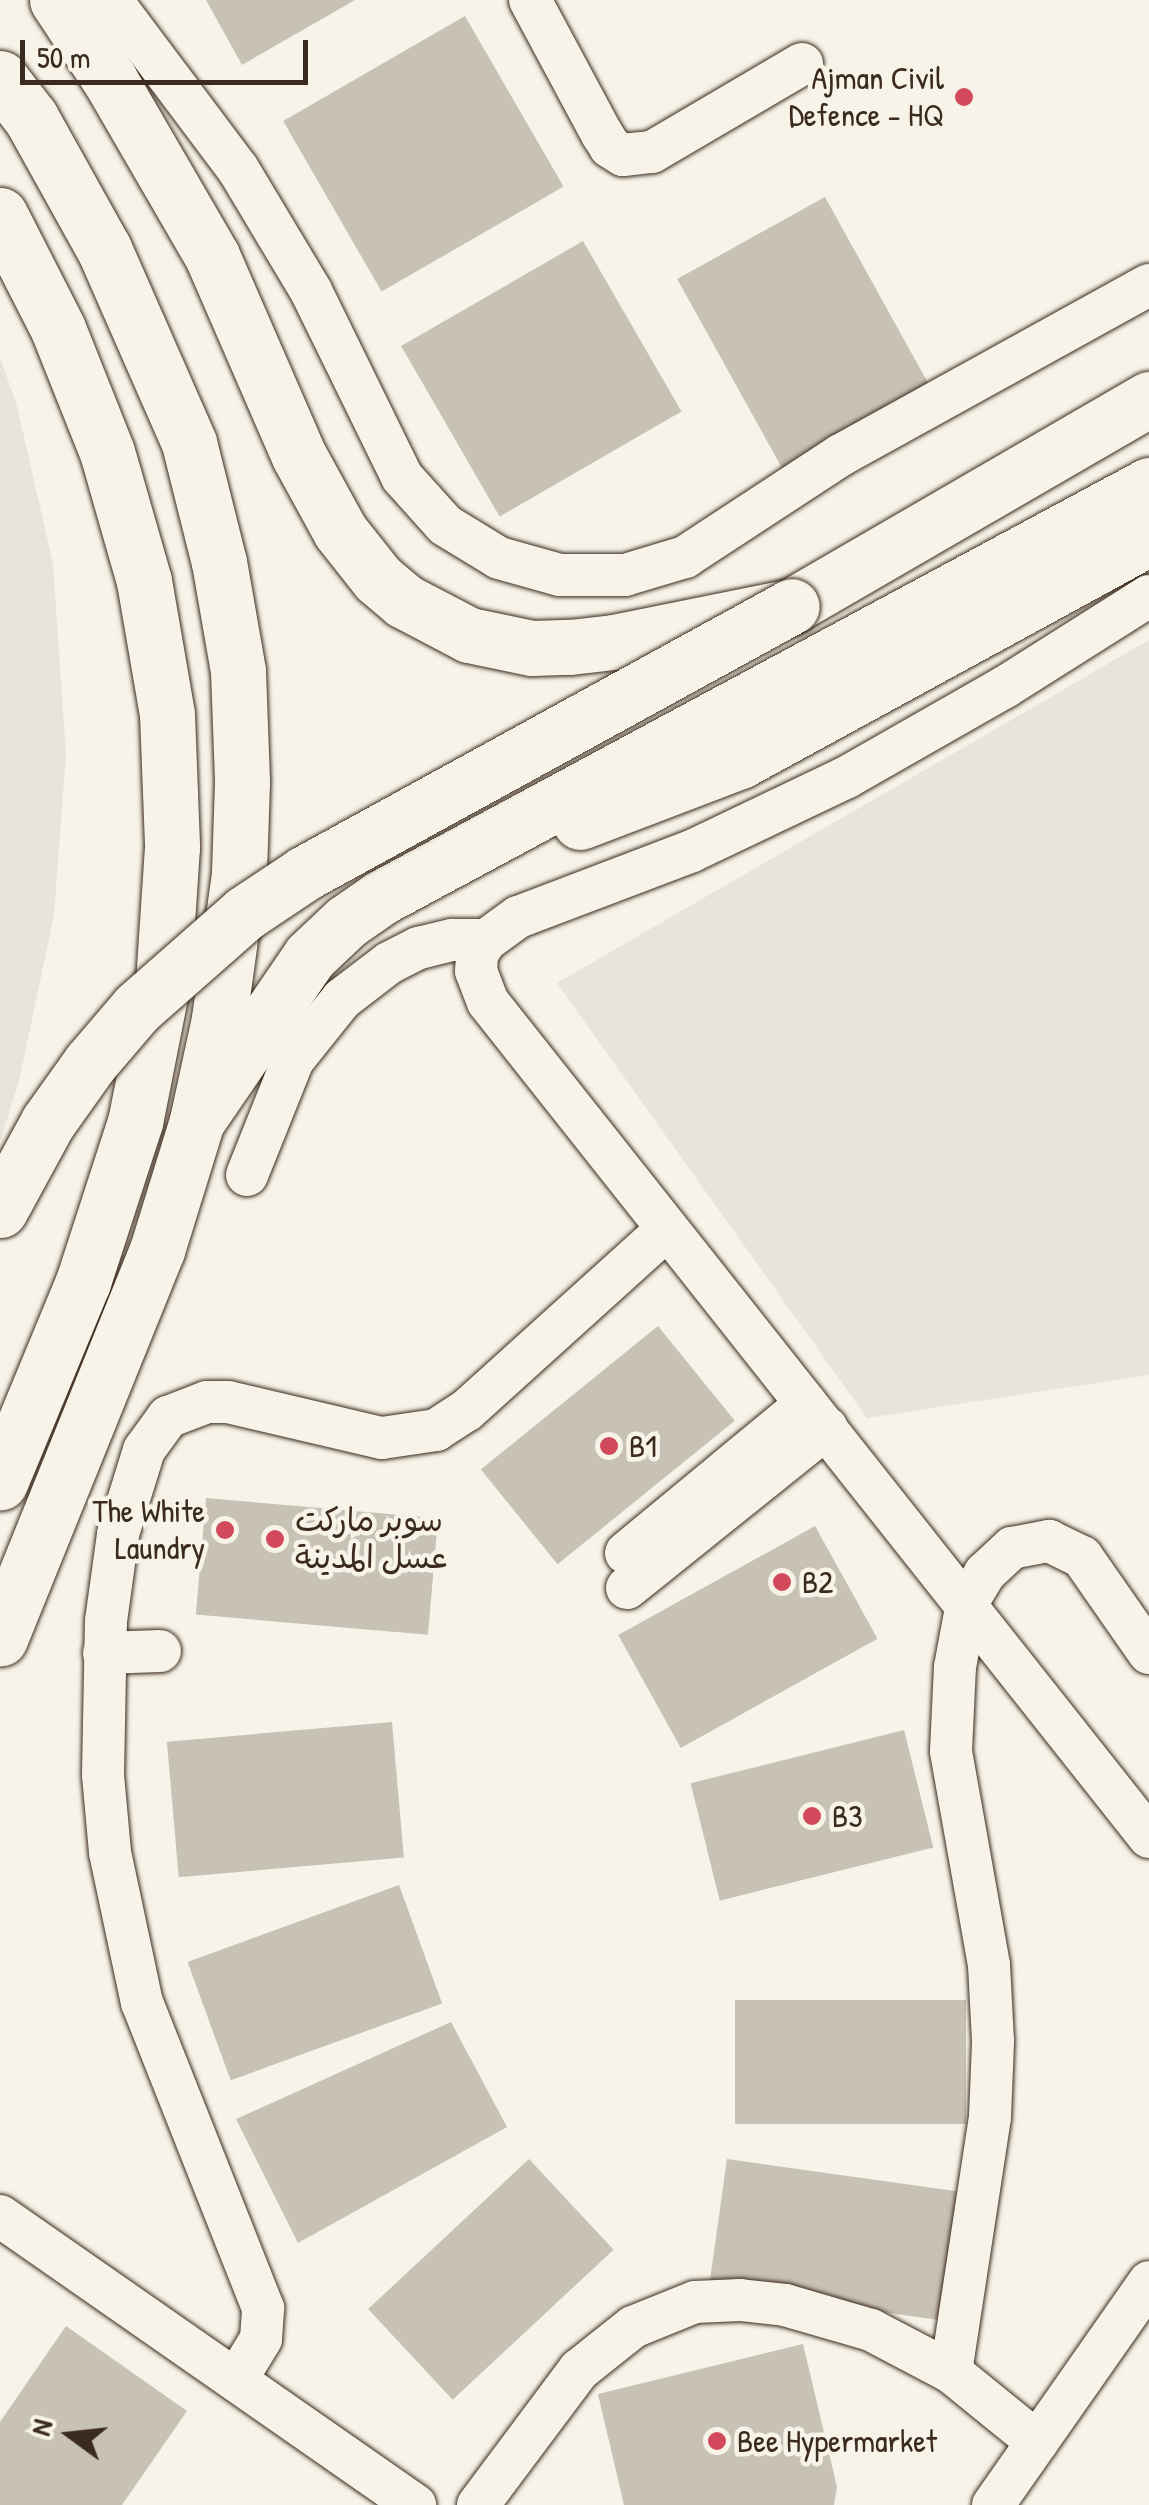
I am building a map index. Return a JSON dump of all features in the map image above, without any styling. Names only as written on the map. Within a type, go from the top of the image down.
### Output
[{"type":"main road","points":[[57,0],[110,80],[212,256],[321,501],[378,579],[404,600],[469,635],[532,648],[614,642],[792,606]]},
{"type":"main road","points":[[0,78],[31,118],[104,249],[189,443],[219,562],[238,671],[242,782],[239,874],[219,1019],[198,1121],[157,1250],[0,1638]]},
{"type":"main road","points":[[0,216],[58,329],[107,452],[144,581],[167,714],[172,846],[163,981],[134,1122],[83,1282],[0,1482]]},
{"type":"main road","points":[[967,506],[1099,393],[1149,358]]},
{"type":"main road","points":[[0,1210],[48,1122],[90,1064],[176,971],[245,913],[305,872],[792,606],[1149,399]]},
{"type":"main road","points":[[198,1121],[310,956],[346,922],[382,897],[462,857],[630,804],[740,760],[1149,485]]},
{"type":"main road","points":[[958,614],[1149,538]]},
{"type":"street","points":[[111,0],[238,169],[311,291],[402,477],[445,525],[499,558],[560,576],[624,574],[685,557],[841,456],[1149,284]]},
{"type":"street","points":[[530,0],[602,134],[610,147],[623,155],[652,152],[802,64]]},
{"type":"street","points":[[247,1176],[294,1060],[342,999],[378,970],[419,948],[452,940],[486,940],[518,917],[772,815],[1005,687],[1149,596]]},
{"type":"street","points":[[958,614],[1005,687]]},
{"type":"street","points":[[486,940],[476,971],[488,1002],[1149,1837]]},
{"type":"street","points":[[236,2380],[260,2339],[263,2308],[176,2097],[142,2003],[110,1852],[103,1775],[104,1653],[111,1578],[129,1492],[144,1450],[168,1417],[206,1402],[228,1402],[382,1438],[436,1430],[466,1410],[666,1230]]},
{"type":"street","points":[[618,1577],[816,1416]]},
{"type":"street","points":[[951,2372],[990,2117],[993,2041],[989,1965],[978,1891],[955,1792],[951,1751],[955,1668],[967,1603],[985,1572],[1012,1548],[1049,1541],[1082,1557],[1149,1653]]},
{"type":"street","points":[[104,1653],[160,1651]]},
{"type":"street","points":[[0,2216],[415,2505]]},
{"type":"street","points":[[993,2505],[1149,2282]]},
{"type":"street","points":[[478,2505],[557,2397],[592,2359],[632,2327],[695,2302],[740,2300],[828,2315],[871,2330],[951,2372],[1037,2442]]},
{"type":"shaded area","points":[[0,357],[17,406],[53,564],[66,754],[54,915],[19,1081],[0,1142]]},
{"type":"shaded area","points":[[1149,640],[1149,1375],[867,1418],[557,983]]},
{"type":"building","points":[[206,0],[355,0],[242,65]]},
{"type":"building","points":[[465,16],[564,187],[382,292],[283,121]]},
{"type":"building","points":[[825,197],[933,391],[785,473],[677,279]]},
{"type":"building","points":[[583,241],[682,412],[500,517],[401,346]]},
{"type":"building","name":"B1","points":[[658,1326],[735,1421],[558,1564],[481,1469]]},
{"type":"building","points":[[206,1498],[438,1518],[428,1635],[196,1615]]},
{"type":"building","name":"B2","points":[[815,1526],[878,1639],[681,1748],[618,1635]]},
{"type":"building","points":[[392,1722],[404,1857],[179,1877],[167,1742]]},
{"type":"building","name":"B3","points":[[904,1730],[933,1847],[720,1901],[691,1783]]},
{"type":"building","points":[[399,1885],[442,2003],[231,2080],[188,1962]]},
{"type":"building","points":[[735,2000],[966,2000],[966,2124],[735,2124]]},
{"type":"building","points":[[451,2022],[507,2127],[298,2243],[236,2119]]},
{"type":"building","points":[[529,2159],[614,2250],[453,2400],[368,2309]]},
{"type":"building","points":[[727,2159],[957,2191],[939,2320],[709,2288]]},
{"type":"building","points":[[66,2326],[187,2411],[122,2505],[0,2505],[0,2422]]},
{"type":"building","name":"Bee Hypermarket","points":[[803,2344],[837,2487],[834,2505],[624,2505],[598,2394]]},
{"type":"place","name":"Ajman Civil Defence - HQ","points":[[964,97]]},
{"type":"place","name":"B1","points":[[609,1446]]},
{"type":"place","name":"The White Laundry","points":[[225,1530]]},
{"type":"place","name":"سوبر ماركت عسل المدينة","points":[[275,1539]]},
{"type":"place","name":"B2","points":[[782,1582]]},
{"type":"place","name":"B3","points":[[812,1816]]},
{"type":"place","name":"Bee Hypermarket","points":[[717,2441]]}]
